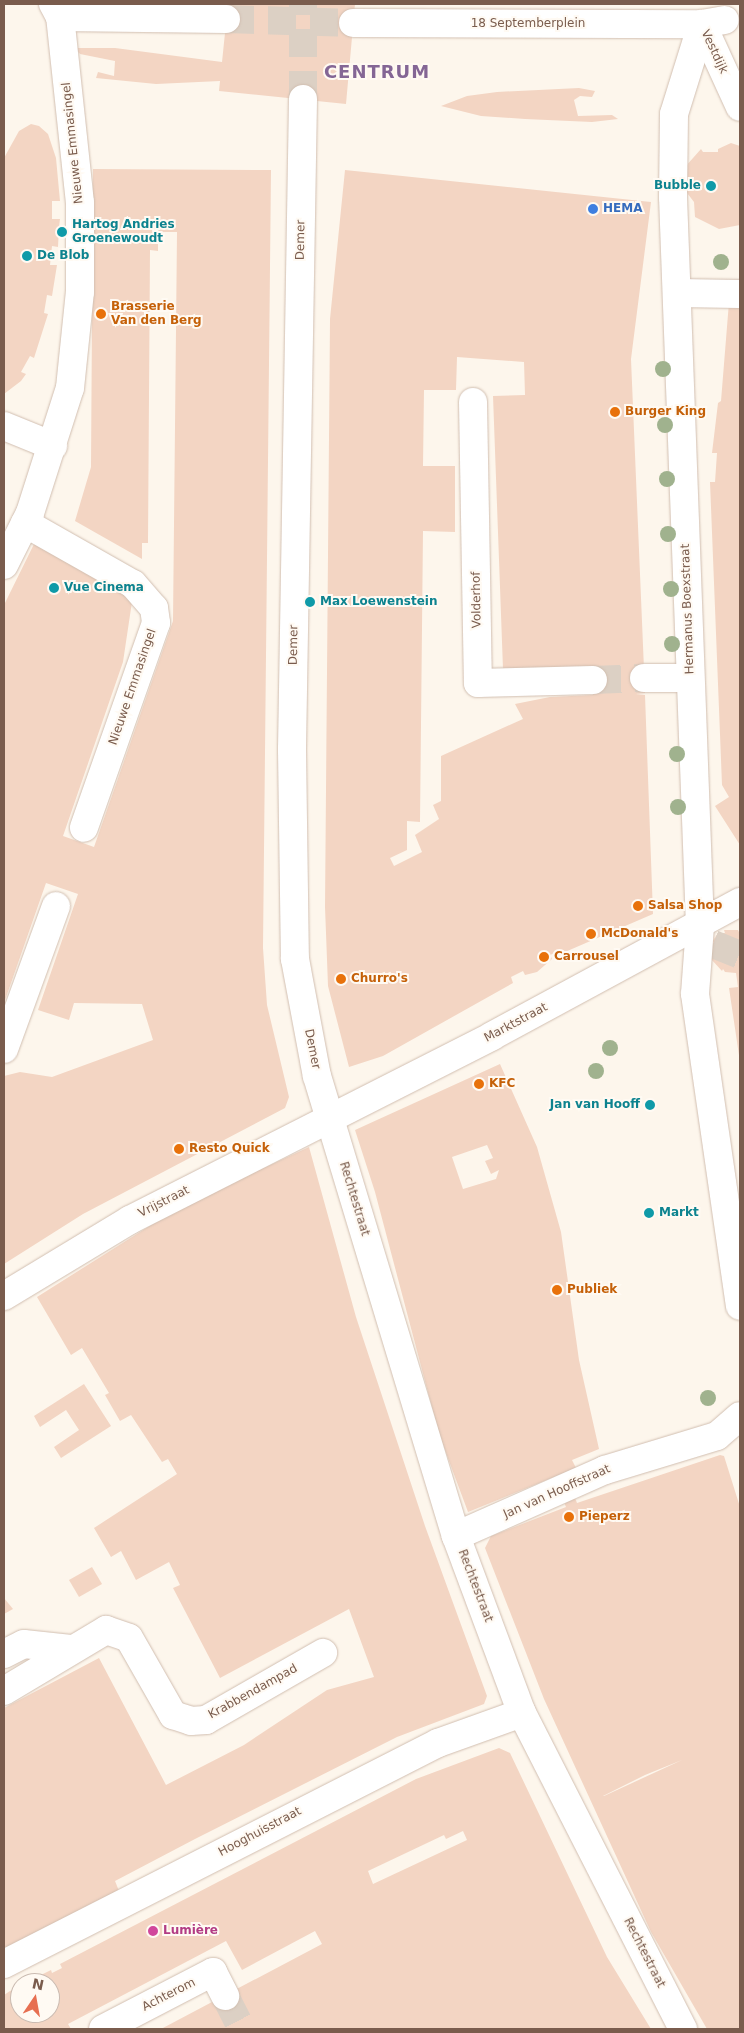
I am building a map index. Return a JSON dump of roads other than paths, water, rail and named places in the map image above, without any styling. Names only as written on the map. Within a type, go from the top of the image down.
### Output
[{"type":"street","points":[[56,10],[226,19]]},
{"type":"street","name":"Nieuwe Emmasingel","points":[[4,565],[25,523],[53,446],[70,388],[81,259],[80,203],[56,10]]},
{"type":"street","points":[[713,22],[674,114],[673,197],[677,293],[740,294]]},
{"type":"street","name":"18 Septemberplein","points":[[353,24],[713,22]]},
{"type":"street","name":"Vestdijk","points":[[713,22],[740,107]]},
{"type":"street","name":"Demer","points":[[303,99],[292,750],[295,959],[317,1076],[330,1117]]},
{"type":"street","name":"Hermanus Boexstraat","points":[[677,293],[690,678],[707,935]]},
{"type":"street","name":"Volderhof","points":[[473,402],[478,683],[593,680]]},
{"type":"street","points":[[4,426],[53,446]]},
{"type":"street","name":"Nieuwe Emmasingel","points":[[25,523],[133,584],[154,608],[156,623],[84,828]]},
{"type":"street","points":[[644,678],[690,678]]},
{"type":"street","name":"Marktstraat","points":[[330,1117],[707,935],[740,902]]},
{"type":"street","points":[[4,1049],[56,906]]},
{"type":"street","points":[[707,935],[695,994],[740,1306]]},
{"type":"street","name":"Vrijstraat","points":[[4,1296],[130,1220],[330,1117]]},
{"type":"street","name":"Rechtestraat","points":[[330,1117],[456,1536],[522,1713],[683,2029]]},
{"type":"street","name":"Jan van Hooffstraat","points":[[456,1536],[605,1470],[717,1436],[740,1416]]},
{"type":"street","name":"Krabbendampad","points":[[4,1691],[71,1649],[106,1630],[129,1638],[173,1715],[191,1721],[206,1720],[323,1653]]},
{"type":"street","points":[[4,1654],[24,1644],[71,1649]]},
{"type":"street","name":"Hooghuisstraat","points":[[4,1964],[438,1743],[522,1713]]},
{"type":"street","name":"Achterom","points":[[103,2029],[213,1972],[225,1996]]},
{"type":"tunnel","points":[[303,4],[303,99]]},
{"type":"tunnel","points":[[226,19],[353,23]]},
{"type":"tunnel","points":[[593,680],[644,678]]},
{"type":"tunnel","points":[[713,944],[740,955]]},
{"type":"tunnel","points":[[225,1996],[242,2029]]},
{"type":"place","name":"Bubble","points":[[711,186]]},
{"type":"place","name":"HEMA","points":[[593,209]]},
{"type":"place","name":"Hartog Andries Groenewoudt","points":[[62,232]]},
{"type":"place","name":"De Blob","points":[[27,256]]},
{"type":"place","name":"Brasserie Van den Berg","points":[[101,314]]},
{"type":"place","name":"Burger King","points":[[615,412]]},
{"type":"place","name":"Vue Cinema","points":[[54,588]]},
{"type":"place","name":"Max Loewenstein","points":[[310,602]]},
{"type":"place","name":"Salsa Shop","points":[[638,906]]},
{"type":"place","name":"McDonald's","points":[[591,934]]},
{"type":"place","name":"Carrousel","points":[[544,957]]},
{"type":"place","name":"Churro's","points":[[341,979]]},
{"type":"place","name":"KFC","points":[[479,1084]]},
{"type":"place","name":"Jan van Hooff","points":[[650,1105]]},
{"type":"place","name":"Resto Quick","points":[[179,1149]]},
{"type":"place","name":"Markt","points":[[649,1213]]},
{"type":"place","name":"Publiek","points":[[557,1290]]},
{"type":"place","name":"Pieperz","points":[[569,1517]]},
{"type":"place","name":"Lumière","points":[[153,1931]]},
{"type":"district","name":"CENTRUM","points":[[377,72]]}]
